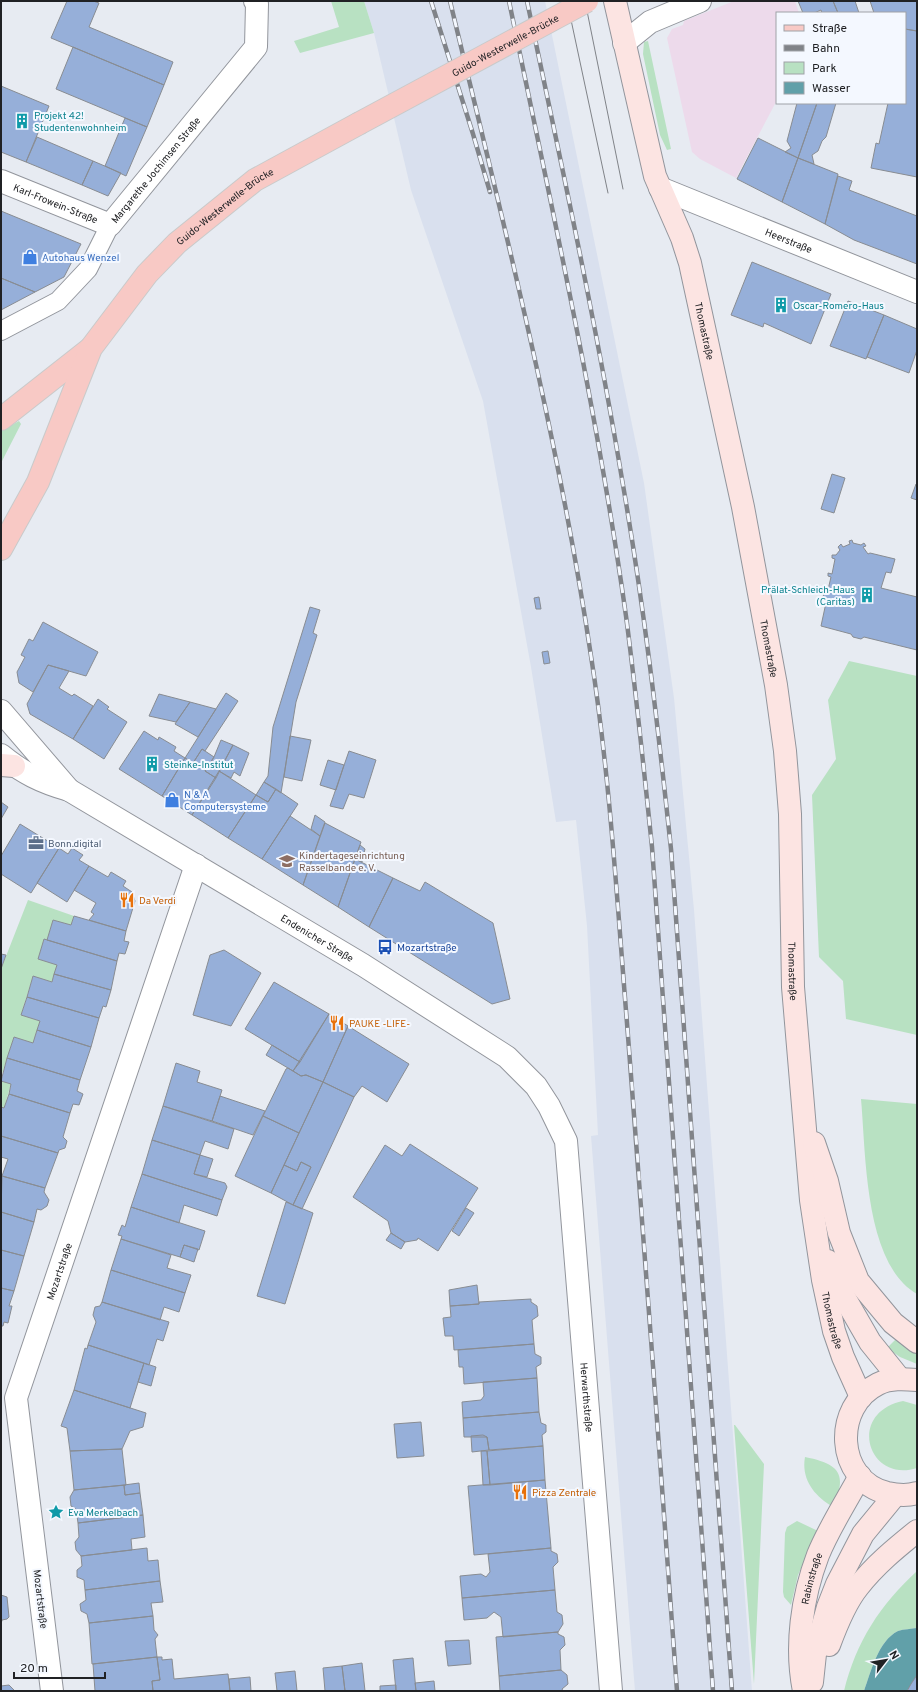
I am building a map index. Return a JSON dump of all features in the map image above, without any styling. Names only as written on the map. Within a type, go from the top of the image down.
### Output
[{"type":"main road","name":"Guido-Westerwelle-Brücke","points":[[1,549],[38,482],[91,348],[147,274],[177,243],[255,180],[587,1]]},
{"type":"main road","points":[[1,419],[91,348]]},
{"type":"street","name":"Margarethe Jochimsen Straße","points":[[110,225],[256,47],[257,4],[255,1]]},
{"type":"street","name":"Thomastraße","points":[[615,1],[644,134],[660,188],[682,238],[690,263],[743,507],[776,685],[785,751],[789,806],[793,987],[807,1161],[823,1280],[834,1331],[843,1357],[861,1397]]},
{"type":"street","points":[[624,43],[650,22],[700,1]]},
{"type":"street","name":"Karl-Frowein-Straße","points":[[1,181],[110,225]]},
{"type":"street","name":"Heerstraße","points":[[660,188],[917,292]]},
{"type":"street","name":"Endenicher Straße","points":[[1,711],[68,790]]},
{"type":"street","name":"Endenicher Straße","points":[[5,762],[46,784],[68,790],[363,965],[507,1057],[536,1086],[549,1106]]},
{"type":"street","name":"Mozartstraße","points":[[52,1691],[16,1398],[196,865]]},
{"type":"street","name":"Herwarthstraße","points":[[549,1106],[566,1141],[611,1691]]},
{"type":"street","points":[[804,1113],[827,1181],[839,1233],[858,1281],[893,1323],[917,1342]]},
{"type":"street","name":"Thomastraße","points":[[818,1240],[844,1295],[870,1342],[908,1379]]},
{"type":"street","points":[[908,1379],[878,1384],[861,1397],[847,1420],[845,1436],[847,1453],[860,1476],[870,1485],[881,1491],[895,1495],[917,1493]]},
{"type":"street","name":"Rabinstraße","points":[[804,1691],[801,1675],[800,1631],[806,1596],[818,1554],[860,1476]]},
{"type":"street","points":[[812,1691],[815,1654],[828,1607],[837,1584],[863,1534],[895,1495]]},
{"type":"street","points":[[815,1691],[822,1663],[837,1625],[857,1587],[890,1552],[917,1531]]},
{"type":"lane","name":"Margarethe Jochimsen Straße","points":[[1,331],[58,301],[88,269],[110,225]]},
{"type":"shaded area","points":[[364,1],[545,1],[644,483],[674,698],[694,910],[752,1691],[635,1691],[591,1136],[598,1135],[587,926],[576,820],[556,822],[531,667],[483,401],[411,190],[374,33]]},
{"type":"shaded area","points":[[734,1],[795,1],[799,12],[776,12],[776,102],[736,178],[700,159],[692,152],[667,38],[672,29],[683,25],[684,21]]},
{"type":"green space","points":[[331,1],[364,1],[374,33],[300,53],[294,41],[339,27]]},
{"type":"green space","points":[[648,41],[671,149],[667,150],[660,135],[643,54],[644,42]]},
{"type":"green space","points":[[19,421],[21,424],[1,463],[1,431]]},
{"type":"green space","points":[[849,661],[917,676],[917,1035],[846,1019],[843,981],[819,957],[812,795],[836,759],[828,700]]},
{"type":"green space","points":[[28,900],[74,916],[71,925],[53,920],[47,940],[44,939],[38,959],[57,965],[52,982],[33,976],[21,1015],[40,1021],[33,1043],[14,1037],[1,1077],[1,969]]},
{"type":"green space","points":[[1,1081],[11,1084],[4,1108],[1,1107]]},
{"type":"green space","points":[[861,1099],[917,1104],[917,1294],[900,1279],[887,1258],[877,1233],[867,1177]]},
{"type":"green space","points":[[896,1339],[917,1352],[917,1364],[900,1357],[887,1348]]},
{"type":"green space","points":[[903,1401],[917,1405],[917,1468],[900,1470],[886,1466],[876,1457],[870,1445],[869,1432],[874,1419],[885,1408]]},
{"type":"green space","points":[[734,1425],[764,1464],[754,1684]]},
{"type":"green space","points":[[805,1457],[826,1463],[833,1467],[837,1472],[840,1478],[840,1486],[833,1507],[820,1498],[810,1486],[805,1473]]},
{"type":"green space","points":[[797,1521],[818,1531],[798,1575],[791,1605],[784,1597],[783,1592],[785,1533],[787,1527]]},
{"type":"green space","points":[[917,1571],[917,1628],[898,1631],[885,1642],[876,1658],[864,1691],[844,1691],[855,1656],[871,1625],[892,1597]]},
{"type":"water","points":[[917,1628],[917,1675],[907,1691],[864,1691],[876,1658],[885,1642],[898,1631]]},
{"type":"building","points":[[67,1],[93,1],[99,3],[89,27],[173,62],[164,85],[51,38]]},
{"type":"building","points":[[798,1],[833,1],[838,12],[822,12],[821,10],[816,12],[803,12]]},
{"type":"building","points":[[833,1],[855,1],[859,12],[838,12]]},
{"type":"building","points":[[870,1],[917,1],[917,31],[906,29],[906,12],[874,12]]},
{"type":"building","points":[[906,29],[917,31],[917,177],[871,168],[876,143],[879,144],[888,104],[906,104]]},
{"type":"building","points":[[73,47],[164,85],[147,127],[56,89]]},
{"type":"building","name":"Projekt 42! Studentenwohnheim","points":[[1,86],[49,106],[26,162],[1,152]]},
{"type":"building","points":[[797,104],[817,104],[798,158],[785,152],[791,148],[787,141]]},
{"type":"building","points":[[817,104],[836,104],[826,137],[822,141],[818,151],[812,155],[814,164],[798,158]]},
{"type":"building","points":[[125,118],[147,127],[126,176],[105,166]]},
{"type":"building","points":[[37,137],[93,161],[82,185],[26,162]]},
{"type":"building","points":[[758,138],[798,158],[782,202],[737,179]]},
{"type":"building","points":[[798,158],[838,174],[825,224],[782,202]]},
{"type":"building","points":[[93,161],[121,173],[108,196],[82,185]]},
{"type":"building","points":[[838,176],[852,181],[849,190],[917,216],[917,264],[854,240],[825,224]]},
{"type":"building","points":[[1,211],[81,244],[64,277],[35,292],[1,278]]},
{"type":"building","name":"Oscar-Romero-Haus","points":[[752,262],[831,294],[811,344],[764,323],[763,327],[731,315]]},
{"type":"building","points":[[1,278],[35,292],[1,310]]},
{"type":"building","points":[[848,301],[884,315],[866,359],[830,346]]},
{"type":"building","points":[[884,315],[917,329],[917,350],[909,373],[867,357]]},
{"type":"building","points":[[832,474],[845,478],[834,513],[821,509]]},
{"type":"building","points":[[917,484],[917,500],[911,498]]},
{"type":"building","name":"Prälat-Schleich-Haus (Caritas)","points":[[852,540],[853,543],[861,545],[864,543],[866,546],[863,547],[868,554],[870,553],[895,559],[891,573],[886,572],[881,588],[917,597],[917,650],[864,637],[861,639],[853,637],[851,634],[821,626],[827,598],[823,597],[824,593],[827,594],[831,577],[828,576],[828,573],[832,574],[835,559],[832,558],[832,555],[836,555],[840,550],[838,547],[841,544],[843,547],[850,544],[849,541]]},
{"type":"building","points":[[539,597],[541,609],[536,609],[534,598]]},
{"type":"building","points":[[310,607],[320,610],[313,633],[317,635],[296,702],[281,793],[264,782],[268,776],[273,727]]},
{"type":"building","points":[[43,622],[98,652],[86,676],[48,665],[33,692],[19,683],[17,672],[25,657],[21,655],[29,639],[33,641]]},
{"type":"building","points":[[548,651],[550,663],[544,664],[542,652]]},
{"type":"building","points":[[48,665],[69,671],[59,688],[72,696],[74,694],[93,706],[73,739],[30,714],[27,704]]},
{"type":"building","points":[[226,693],[238,701],[205,751],[202,749],[193,763],[185,758]]},
{"type":"building","points":[[159,694],[190,702],[176,722],[149,716]]},
{"type":"building","points":[[98,699],[109,707],[107,709],[127,722],[104,759],[73,739]]},
{"type":"building","points":[[190,702],[216,709],[198,737],[175,724]]},
{"type":"building","name":"Steinke-Institut","points":[[144,731],[158,740],[159,737],[176,747],[174,751],[185,758],[162,796],[119,769]]},
{"type":"building","points":[[290,736],[311,740],[302,781],[284,777]]},
{"type":"building","points":[[221,740],[233,745],[216,778],[205,771],[214,757]]},
{"type":"building","points":[[233,745],[249,753],[240,776],[234,772],[231,778],[219,771]]},
{"type":"building","points":[[202,749],[214,757],[205,771],[216,778],[192,815],[162,796],[185,758],[193,763]]},
{"type":"building","points":[[349,751],[376,760],[364,798],[349,794],[343,809],[330,806]]},
{"type":"building","points":[[328,760],[344,765],[336,790],[320,785]]},
{"type":"building","points":[[219,771],[256,795],[228,838],[192,815]]},
{"type":"building","points":[[264,782],[276,789],[268,802],[256,795]]},
{"type":"building","points":[[276,789],[298,804],[262,859],[228,838],[256,795],[268,802]]},
{"type":"building","points":[[1,802],[8,807],[1,819]]},
{"type":"building","points":[[315,815],[325,822],[320,836],[311,829]]},
{"type":"building","points":[[290,816],[320,836],[303,885],[262,859]]},
{"type":"building","points":[[325,823],[361,842],[338,907],[303,885]]},
{"type":"building","points":[[20,824],[59,848],[31,893],[1,874],[1,856]]},
{"type":"building","points":[[360,845],[365,849],[362,862],[355,859]]},
{"type":"building","points":[[59,848],[68,854],[72,848],[83,855],[79,860],[89,866],[67,902],[37,883]]},
{"type":"building","points":[[355,859],[393,878],[369,927],[338,907]]},
{"type":"building","points":[[89,866],[108,877],[111,872],[126,881],[123,886],[132,892],[135,901],[126,931],[89,920],[94,914],[91,912],[96,903],[74,890]]},
{"type":"building","points":[[393,878],[420,891],[425,882],[493,923],[510,999],[492,1004],[369,927]]},
{"type":"building","points":[[74,916],[126,931],[124,941],[129,942],[125,954],[119,953],[117,961],[47,940],[53,920],[71,925]]},
{"type":"building","points":[[44,939],[117,961],[111,990],[54,974],[57,965],[38,959]]},
{"type":"building","points":[[224,950],[261,973],[231,1026],[193,1015],[210,955]]},
{"type":"building","points":[[1,954],[6,955],[1,969]]},
{"type":"building","points":[[54,974],[111,990],[106,1007],[103,1006],[99,1018],[27,997],[33,976],[52,982]]},
{"type":"building","points":[[274,982],[329,1014],[300,1062],[245,1029]]},
{"type":"building","points":[[27,997],[99,1018],[91,1047],[37,1030],[40,1021],[21,1015]]},
{"type":"building","points":[[329,1014],[348,1026],[323,1082],[306,1075],[301,1076],[293,1071]]},
{"type":"building","points":[[348,1026],[409,1064],[387,1102],[362,1086],[354,1097],[323,1082]]},
{"type":"building","points":[[37,1030],[91,1047],[80,1080],[7,1058],[14,1037],[33,1043]]},
{"type":"building","points":[[272,1045],[300,1062],[293,1071],[266,1055]]},
{"type":"building","points":[[7,1058],[80,1080],[77,1091],[83,1094],[79,1105],[73,1104],[70,1113],[9,1094],[11,1084],[1,1081]]},
{"type":"building","points":[[176,1063],[200,1071],[197,1082],[222,1090],[212,1121],[163,1106]]},
{"type":"building","points":[[288,1068],[301,1076],[306,1075],[323,1082],[299,1133],[263,1116],[286,1069]]},
{"type":"building","points":[[323,1082],[354,1097],[302,1209],[293,1205],[311,1167],[301,1162],[297,1171],[284,1165]]},
{"type":"building","points":[[9,1094],[70,1113],[63,1137],[67,1141],[65,1148],[59,1150],[58,1153],[1,1136],[1,1107],[4,1108]]},
{"type":"building","points":[[220,1096],[265,1111],[253,1135],[212,1121]]},
{"type":"building","points":[[163,1106],[234,1129],[228,1149],[205,1141],[200,1155],[152,1140]]},
{"type":"building","points":[[263,1116],[299,1133],[271,1193],[235,1176]]},
{"type":"building","points":[[1,1136],[58,1153],[45,1188],[2,1176],[8,1159],[1,1157]]},
{"type":"building","points":[[152,1140],[200,1155],[194,1174],[225,1183],[227,1187],[222,1200],[142,1174]]},
{"type":"building","points":[[410,1144],[478,1188],[438,1251],[418,1238],[417,1240],[405,1242],[391,1233],[388,1221],[353,1197],[385,1145],[402,1156]]},
{"type":"building","points":[[200,1155],[213,1159],[207,1177],[194,1174]]},
{"type":"building","points":[[301,1162],[311,1167],[293,1205],[271,1193],[284,1165],[297,1171]]},
{"type":"building","points":[[142,1174],[222,1200],[217,1216],[184,1205],[179,1223],[131,1207]]},
{"type":"building","points":[[2,1176],[45,1188],[44,1192],[49,1200],[47,1206],[41,1210],[37,1209],[34,1222],[1,1212]]},
{"type":"building","points":[[286,1202],[313,1213],[285,1304],[257,1296]]},
{"type":"building","points":[[131,1207],[205,1231],[199,1250],[184,1245],[180,1257],[121,1239],[122,1236],[118,1235],[122,1225],[125,1227]]},
{"type":"building","points":[[466,1208],[474,1213],[459,1236],[452,1231]]},
{"type":"building","points":[[1,1212],[34,1222],[24,1256],[1,1250]]},
{"type":"building","points":[[391,1233],[405,1242],[401,1249],[386,1240]]},
{"type":"building","points":[[121,1239],[171,1255],[167,1268],[191,1275],[185,1293],[111,1270]]},
{"type":"building","points":[[184,1245],[198,1249],[194,1262],[180,1257]]},
{"type":"building","points":[[1,1250],[24,1256],[14,1291],[1,1288]]},
{"type":"building","points":[[111,1270],[185,1293],[179,1312],[164,1307],[160,1320],[102,1302]]},
{"type":"building","points":[[477,1285],[479,1304],[450,1306],[449,1290]]},
{"type":"building","points":[[1,1288],[14,1291],[9,1306],[12,1306],[8,1323],[4,1322],[3,1326],[1,1326]]},
{"type":"building","points":[[531,1299],[531,1302],[537,1306],[538,1316],[532,1320],[534,1344],[454,1350],[453,1336],[445,1336],[443,1318],[451,1317],[450,1306],[479,1304],[479,1302]]},
{"type":"building","points":[[102,1302],[169,1322],[163,1341],[157,1339],[149,1365],[88,1345],[96,1322],[93,1315],[95,1307],[100,1306]]},
{"type":"building","points":[[534,1344],[535,1354],[541,1357],[541,1364],[536,1367],[537,1378],[464,1384],[463,1367],[459,1367],[458,1350]]},
{"type":"building","points":[[88,1345],[144,1363],[130,1408],[74,1390],[85,1348],[87,1349]]},
{"type":"building","points":[[144,1363],[156,1367],[151,1386],[138,1382]]},
{"type":"building","points":[[537,1378],[539,1412],[463,1418],[462,1402],[481,1400],[484,1396],[483,1382]]},
{"type":"building","points":[[74,1390],[146,1413],[143,1427],[130,1431],[122,1449],[70,1451],[67,1428],[61,1426]]},
{"type":"building","points":[[539,1412],[541,1423],[546,1425],[546,1432],[542,1435],[543,1446],[489,1450],[487,1437],[464,1437],[463,1418]]},
{"type":"building","points":[[421,1422],[424,1456],[397,1458],[394,1424]]},
{"type":"building","points":[[483,1435],[487,1437],[489,1450],[472,1452],[471,1436]]},
{"type":"building","points":[[543,1446],[545,1480],[490,1485],[487,1451]]},
{"type":"building","points":[[122,1449],[126,1485],[74,1490],[70,1451]]},
{"type":"building","points":[[481,1451],[487,1451],[490,1485],[483,1485]]},
{"type":"building","points":[[545,1480],[551,1548],[474,1555],[468,1486]]},
{"type":"building","points":[[139,1483],[140,1493],[125,1495],[124,1485]]},
{"type":"building","points":[[124,1485],[125,1495],[140,1493],[143,1515],[78,1523],[76,1509],[71,1506],[70,1497],[74,1490]]},
{"type":"building","points":[[143,1515],[145,1537],[131,1539],[132,1550],[81,1556],[76,1550],[75,1542],[79,1537],[78,1523]]},
{"type":"building","points":[[147,1548],[148,1561],[158,1560],[160,1581],[85,1590],[84,1580],[77,1577],[77,1570],[82,1566],[81,1556]]},
{"type":"building","points":[[551,1548],[551,1551],[557,1554],[558,1562],[553,1567],[555,1590],[462,1598],[460,1576],[481,1574],[486,1577],[490,1572],[488,1554]]},
{"type":"building","points":[[160,1581],[163,1602],[151,1603],[153,1616],[89,1623],[87,1614],[81,1611],[80,1604],[86,1600],[85,1590]]},
{"type":"building","points":[[555,1590],[557,1612],[562,1615],[563,1624],[558,1632],[503,1637],[501,1617],[494,1612],[487,1618],[464,1620],[462,1598]]},
{"type":"building","points":[[1,1595],[7,1597],[9,1617],[2,1620],[1,1624]]},
{"type":"building","points":[[153,1616],[154,1630],[158,1635],[155,1639],[157,1657],[92,1664],[89,1623]]},
{"type":"building","points":[[558,1632],[558,1634],[564,1637],[565,1645],[560,1650],[561,1670],[499,1676],[496,1637]]},
{"type":"building","points":[[469,1640],[471,1664],[448,1666],[445,1641]]},
{"type":"building","points":[[157,1657],[162,1657],[162,1660],[172,1659],[174,1679],[228,1674],[230,1691],[153,1691],[152,1681],[160,1680]]},
{"type":"building","points":[[157,1657],[160,1680],[152,1681],[153,1691],[95,1691],[93,1664]]},
{"type":"building","points":[[413,1658],[416,1691],[396,1691],[393,1660]]},
{"type":"building","points":[[362,1663],[365,1691],[345,1691],[342,1666]]},
{"type":"building","points":[[342,1666],[345,1691],[325,1691],[323,1668]]},
{"type":"building","points":[[561,1670],[567,1675],[568,1684],[562,1689],[563,1691],[500,1691],[499,1676]]},
{"type":"building","points":[[295,1671],[297,1691],[277,1691],[275,1673]]},
{"type":"building","points":[[917,1675],[917,1691],[907,1691],[911,1684]]},
{"type":"building","points":[[250,1677],[251,1691],[230,1691],[229,1679]]},
{"type":"building","points":[[434,1681],[435,1691],[416,1691],[415,1683]]},
{"type":"building","points":[[9,1685],[15,1691],[1,1691],[1,1686]]},
{"type":"building","points":[[396,1685],[396,1691],[380,1691],[380,1686]]},
{"type":"tram line","points":[[567,1],[608,193]]},
{"type":"tram line","points":[[585,1],[623,189]]},
{"type":"railway","points":[[431,1],[490,192]]},
{"type":"railway","points":[[450,1],[509,245],[546,409],[578,573],[598,702],[616,885],[677,1691]]},
{"type":"railway","points":[[509,1],[587,384],[614,539],[633,673],[652,847],[713,1691]]},
{"type":"railway","points":[[527,1],[578,243],[613,424],[638,576],[656,712],[671,849],[732,1691]]},
{"type":"place","name":"Projekt 42! Studentenwohnheim","points":[[22,121]]},
{"type":"place","name":"Autohaus Wenzel","points":[[30,257]]},
{"type":"place","name":"Oscar-Romero-Haus","points":[[781,305]]},
{"type":"place","name":"Prälat-Schleich-Haus (Caritas)","points":[[867,595]]},
{"type":"place","name":"Steinke-Institut","points":[[152,764]]},
{"type":"place","name":"N & A Computersysteme","points":[[172,800]]},
{"type":"place","name":"Bonn.digital","points":[[36,843]]},
{"type":"place","name":"Kindertageseinrichtung Rasselbande e. V.","points":[[287,861]]},
{"type":"place","name":"Da Verdi","points":[[127,900]]},
{"type":"place","name":"Mozartstraße","points":[[385,947]]},
{"type":"place","name":"PAUKE -LIFE-","points":[[337,1023]]},
{"type":"place","name":"Pizza Zentrale","points":[[520,1492]]},
{"type":"place","name":"Eva Merkelbach","points":[[56,1512]]}]
